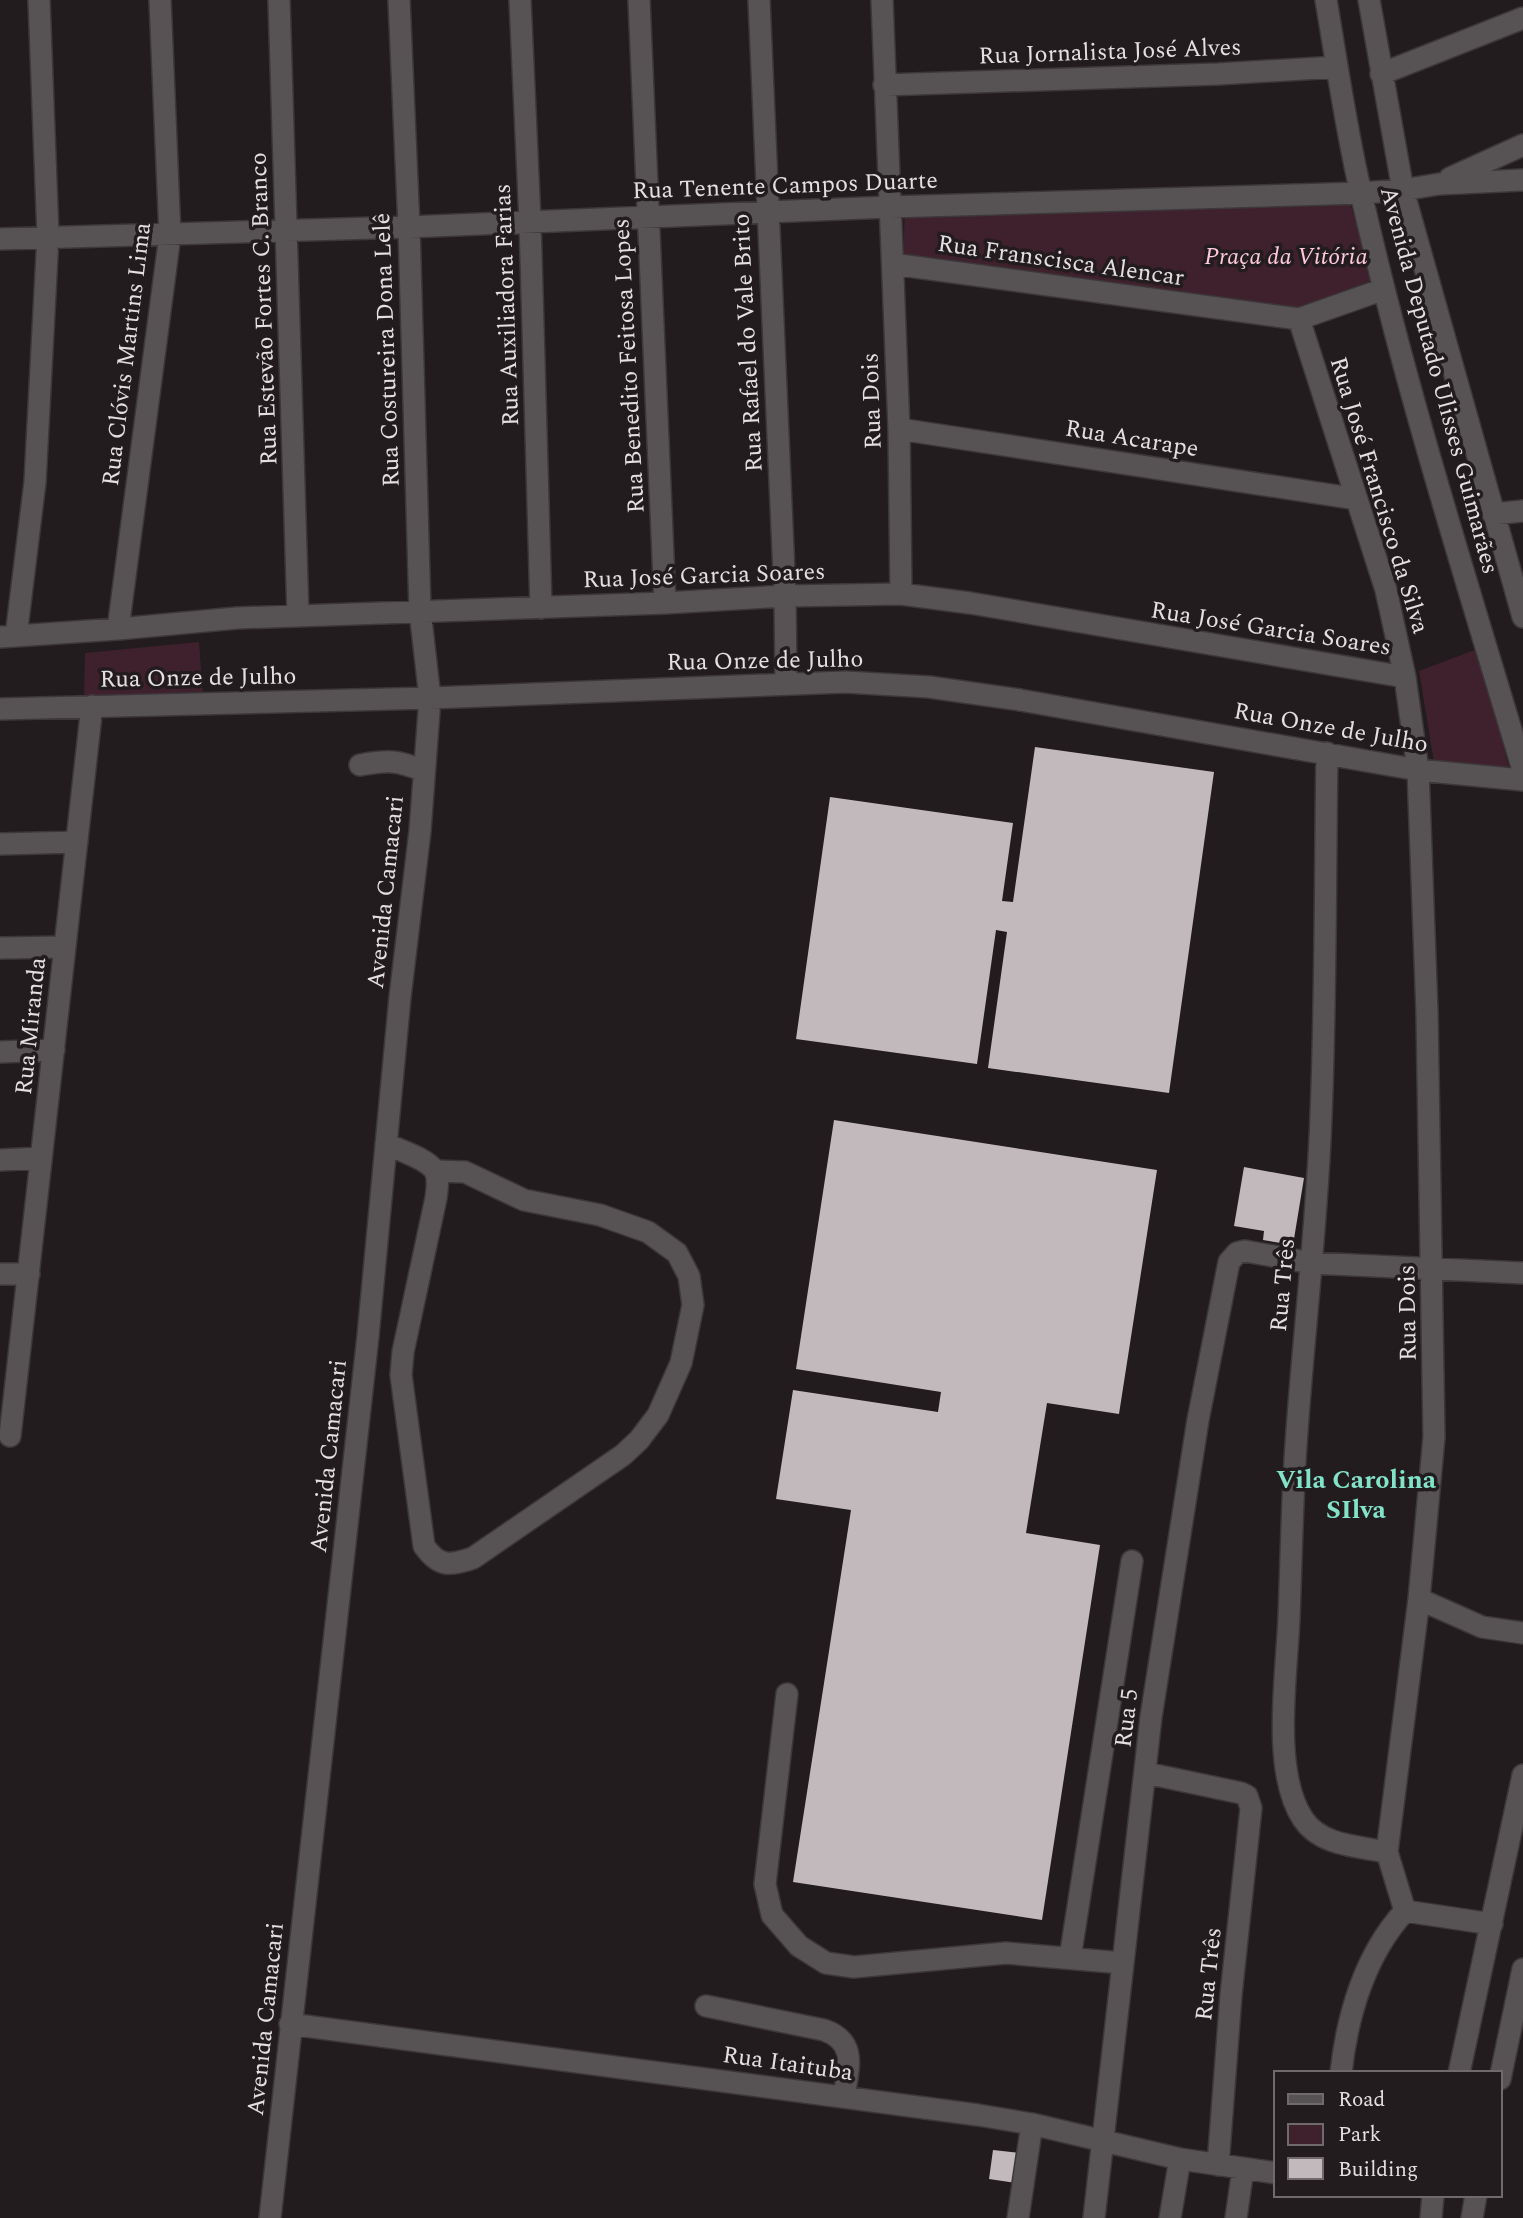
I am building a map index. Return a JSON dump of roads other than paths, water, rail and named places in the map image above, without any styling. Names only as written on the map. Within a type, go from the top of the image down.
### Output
[{"type":"street","points":[[8,636],[35,482],[48,236],[38,0]]},
{"type":"street","name":"Rua Clóvis Martins Lima","points":[[118,629],[170,235],[160,0]]},
{"type":"street","name":"Rua Estevão Fortes C. Branco","points":[[279,0],[298,616]]},
{"type":"street","name":"Rua Costureira Dona Lelê","points":[[399,0],[421,611],[430,698]]},
{"type":"street","name":"Rua Auxiliadora Farias","points":[[520,0],[530,221],[541,608]]},
{"type":"street","name":"Rua Benedito Feitosa Lopes","points":[[639,0],[665,603]]},
{"type":"street","name":"Rua Rafael do Vale Brito","points":[[759,0],[785,596],[786,684]]},
{"type":"street","name":"Rua Dois","points":[[881,0],[899,429],[901,594]]},
{"type":"street","name":"Avenida Deputado Ulisses Guimarães","points":[[1326,0],[1360,193],[1384,289],[1451,530],[1523,770]]},
{"type":"street","name":"Avenida Deputado Ulisses Guimarães","points":[[1369,0],[1403,190],[1523,614]]},
{"type":"street","points":[[1381,74],[1523,18]]},
{"type":"street","name":"Rua Jornalista José Alves","points":[[884,85],[1218,75],[1337,67]]},
{"type":"street","points":[[1438,184],[1523,145]]},
{"type":"street","points":[[1438,184],[1523,180]]},
{"type":"street","name":"Rua Tenente Campos Duarte","points":[[170,235],[889,207],[1360,193],[1438,184]]},
{"type":"street","points":[[0,239],[170,235]]},
{"type":"street","name":"Rua Franscisca Alencar","points":[[893,264],[1299,319],[1384,289]]},
{"type":"street","name":"Rua José Francisco da Silva","points":[[1299,319],[1386,590],[1405,677],[1418,770]]},
{"type":"street","name":"Rua Acarape","points":[[899,429],[1357,499]]},
{"type":"street","points":[[1493,514],[1523,511]]},
{"type":"street","name":"Rua José Garcia Soares","points":[[8,636],[298,616],[785,596],[901,594],[970,603],[1405,677]]},
{"type":"street","name":"Rua Onze de Julho","points":[[0,709],[430,698],[845,682],[929,687],[1020,699],[1418,770],[1523,780]]},
{"type":"street","name":"Avenida Camacari","points":[[270,2218],[333,1659],[430,698]]},
{"type":"street","name":"Rua Miranda","points":[[10,1436],[8,1381],[29,1273],[92,706]]},
{"type":"street","name":"Rua Três","points":[[1327,753],[1321,1118],[1295,1460],[1283,1716],[1288,1780],[1302,1818],[1316,1834],[1328,1840],[1387,1852]]},
{"type":"street","points":[[360,765],[386,761],[402,762],[424,771]]},
{"type":"street","name":"Rua Dois","points":[[1387,1852],[1419,1599],[1434,1437],[1427,1013],[1418,770]]},
{"type":"street","points":[[0,844],[77,842]]},
{"type":"street","points":[[0,948],[65,947]]},
{"type":"street","points":[[0,1052],[54,1050]]},
{"type":"street","points":[[386,1144],[427,1162],[435,1171],[437,1182],[436,1198],[406,1334],[401,1375],[424,1546],[433,1558],[442,1563],[454,1564],[473,1558],[623,1455],[639,1440],[658,1415],[681,1363],[692,1304],[689,1276],[677,1253],[648,1231],[600,1215],[524,1200],[465,1172],[435,1171]]},
{"type":"street","points":[[0,1160],[41,1158]]},
{"type":"street","name":"Rua 5","points":[[1094,2218],[1152,1717],[1198,1420],[1226,1275],[1229,1262],[1237,1253],[1245,1251],[1311,1263]]},
{"type":"street","points":[[1311,1263],[1523,1273]]},
{"type":"street","points":[[0,1274],[29,1273]]},
{"type":"street","points":[[1070,1958],[1132,1561]]},
{"type":"street","points":[[1419,1599],[1482,1627],[1523,1633]]},
{"type":"street","points":[[787,1694],[765,1884],[772,1915],[799,1946],[826,1963],[855,1967],[1006,1953],[1123,1963]]},
{"type":"street","name":"Rua Três","points":[[1146,1773],[1241,1793],[1247,1796],[1251,1808],[1231,1995],[1218,2165]]},
{"type":"street","points":[[1461,2071],[1523,1775]]},
{"type":"street","points":[[1387,1852],[1405,1911]]},
{"type":"street","points":[[1405,1911],[1492,1924]]},
{"type":"street","points":[[1341,2071],[1349,2022],[1374,1955],[1384,1936],[1405,1911]]},
{"type":"street","points":[[1502,2071],[1523,1969]]},
{"type":"street","points":[[706,2006],[837,2034],[845,2043],[848,2058],[844,2097]]},
{"type":"street","name":"Rua Itaituba","points":[[290,2024],[1032,2124],[1180,2159],[1274,2173]]},
{"type":"street","points":[[1018,2218],[1032,2124]]},
{"type":"street","points":[[1170,2218],[1180,2159]]},
{"type":"street","points":[[1236,2218],[1244,2169]]},
{"type":"street","points":[[1472,2218],[1476,2197]]},
{"type":"district","name":"Vila Carolina SIlva","points":[[1356,1494]]},
{"type":"park label","name":"Praça da Vitória","points":[[1286,256]]}]
